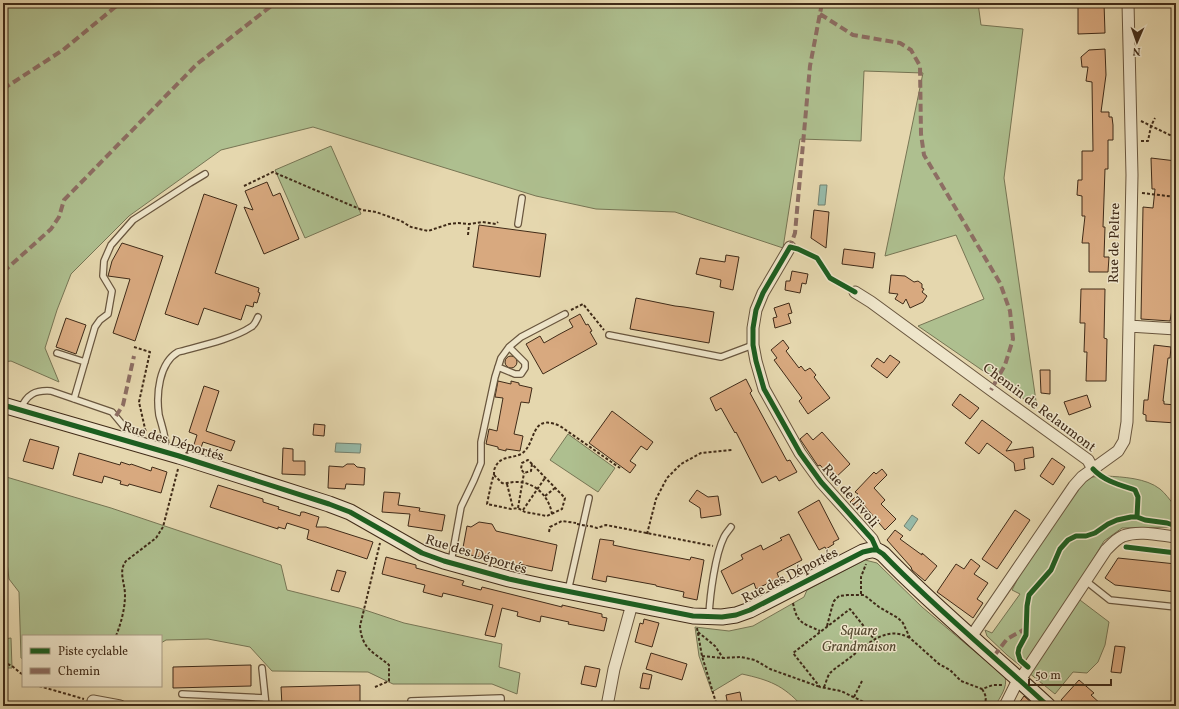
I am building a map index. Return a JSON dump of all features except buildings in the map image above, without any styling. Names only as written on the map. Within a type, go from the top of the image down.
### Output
[{"type":"street","name":"Rue de Peltre","points":[[1093,469],[1110,458],[1118,450],[1124,441],[1127,422],[1132,175],[1128,3]]},
{"type":"street","name":"Rue de Tivoli","points":[[790,247],[760,298],[756,310],[753,328],[753,345],[764,389],[800,453],[820,482],[872,539],[870,551],[883,554],[928,599],[971,637],[1017,685],[1048,706]]},
{"type":"street","name":"Chemin de Relaumont","points":[[855,292],[871,302],[1088,460],[1093,469],[1082,477],[1074,486],[971,637]]},
{"type":"street","points":[[1129,326],[1176,329]]},
{"type":"street","name":"Rue des Déportés","points":[[3,405],[166,452],[329,504],[350,512],[422,553],[451,562],[568,592],[693,616],[709,618],[736,615],[750,610],[870,551]]},
{"type":"street","points":[[1005,706],[1017,685],[1106,550],[1115,541],[1123,536],[1142,534],[1176,537]]},
{"type":"street","points":[[607,706],[614,670],[632,604]]},
{"type":"street","points":[[93,701],[114,705]]},
{"type":"lane","points":[[74,399],[95,327],[100,320],[108,314],[112,291],[103,276],[104,261],[111,245],[133,220],[205,174]]},
{"type":"lane","points":[[518,224],[522,198]]},
{"type":"lane","name":"Rue des Déportés","points":[[451,562],[461,506],[481,463],[481,442],[494,377],[501,358],[509,347],[521,337],[565,314]]},
{"type":"lane","points":[[166,452],[165,437],[158,403],[158,391],[167,361],[178,352],[244,331],[252,327],[258,317]]},
{"type":"lane","points":[[609,335],[720,357],[753,345]]},
{"type":"lane","points":[[498,367],[515,374],[521,374],[525,368],[525,364],[509,347]]},
{"type":"lane","points":[[57,353],[85,362]]},
{"type":"lane","points":[[20,410],[23,404],[35,392],[41,390],[51,391],[112,412],[139,444]]},
{"type":"lane","points":[[568,592],[589,498]]},
{"type":"lane","points":[[709,618],[710,596],[720,548],[724,537],[731,526]]},
{"type":"lane","points":[[1086,582],[1110,600],[1176,607]]},
{"type":"lane","points":[[262,668],[266,706]]},
{"type":"lane","points":[[182,694],[265,698]]},
{"type":"lane","points":[[410,701],[501,698],[500,706]]},
{"type":"path","points":[[1141,134],[1141,142],[1148,141],[1151,126],[1155,118]]},
{"type":"path","points":[[1140,127],[1140,120],[1176,138]]},
{"type":"path","points":[[244,186],[274,172],[362,210],[376,212],[401,220],[411,227],[420,230],[428,231],[449,224],[458,223],[469,224],[482,222],[496,224],[498,222]]},
{"type":"path","points":[[1143,193],[1176,197]]},
{"type":"path","points":[[468,235],[469,224]]},
{"type":"path","points":[[565,314],[583,304],[609,335]]},
{"type":"path","points":[[134,348],[150,352],[139,402],[148,440],[139,444]]},
{"type":"path","points":[[518,508],[524,474],[521,469],[522,463],[528,460],[564,498],[562,510],[547,516],[525,512],[518,508],[510,509],[487,504],[495,468],[501,460],[508,456],[521,454],[527,446],[534,431],[541,424],[547,422],[560,426],[620,468]]},
{"type":"path","points":[[647,534],[656,499],[667,478],[681,464],[701,453],[732,450]]},
{"type":"path","points":[[524,474],[531,471],[532,464]]},
{"type":"path","points":[[116,635],[123,616],[125,589],[122,572],[124,564],[156,538],[163,527],[178,468]]},
{"type":"path","points":[[494,475],[502,483],[523,482],[538,489],[550,503],[552,514]]},
{"type":"path","points":[[523,510],[545,478]]},
{"type":"path","points":[[506,483],[513,508]]},
{"type":"path","points":[[545,496],[555,488]]},
{"type":"path","points":[[549,532],[550,527],[562,521],[597,528],[606,526],[720,548]]},
{"type":"path","points":[[375,687],[389,681],[389,665],[368,649],[360,633],[360,626],[379,547]]},
{"type":"path","points":[[861,594],[861,577],[870,551]]},
{"type":"path","points":[[788,590],[792,599],[795,615],[798,619],[820,631]]},
{"type":"path","points":[[827,626],[832,607],[837,599],[843,595],[861,594],[868,597],[879,607],[898,618],[903,623],[910,638]]},
{"type":"path","points":[[820,687],[793,653],[850,609],[874,640]]},
{"type":"path","points":[[693,616],[698,632],[702,656],[717,706]]},
{"type":"path","points":[[698,632],[715,646],[724,658]]},
{"type":"path","points":[[824,687],[829,674],[874,640],[885,634],[893,633],[905,635],[910,638],[939,664],[950,670],[961,681],[982,689],[986,695],[984,706]]},
{"type":"path","points":[[702,656],[724,658],[741,657],[755,660],[770,669],[820,687],[841,691],[872,706]]},
{"type":"path","points":[[3,662],[22,673]]},
{"type":"path","points":[[854,697],[862,681]]},
{"type":"path","points":[[982,689],[993,685],[1017,685]]},
{"type":"path","points":[[42,687],[93,701]]},
{"type":"green space","points":[[3,3],[978,3],[981,25],[1023,29],[1004,178],[1037,408],[918,326],[984,299],[956,235],[885,256],[923,73],[864,71],[861,141],[800,139],[783,248],[675,212],[596,209],[536,196],[313,127],[221,150],[129,216],[71,274],[57,310],[45,348],[59,382],[11,361],[3,362]]},
{"type":"green space","points":[[331,146],[361,214],[305,238],[275,170]]},
{"type":"green space","points":[[568,434],[615,468],[598,492],[550,460]]},
{"type":"green space","points":[[3,476],[111,508],[281,565],[287,590],[359,608],[404,623],[502,644],[499,667],[520,673],[517,694],[492,684],[393,684],[368,672],[272,671],[250,647],[208,639],[166,640],[162,642],[162,635],[22,635],[22,658],[19,592],[9,579],[6,554],[3,554]]},
{"type":"green space","points":[[1106,476],[1141,480],[1160,489],[1174,505],[1174,527],[1122,528],[1104,541],[1072,594],[1109,622],[1105,645],[1098,662],[1087,673],[1073,672],[1055,694],[1007,655],[987,636],[985,630],[992,633],[1020,594],[1012,590],[1020,574],[1084,480],[1092,477]]},
{"type":"green space","name":"Square Grandmaison","points":[[865,560],[877,563],[922,607],[1005,677],[1006,681],[1004,688],[995,706],[802,706],[782,688],[775,684],[742,674],[712,692],[699,656],[695,627],[729,631],[753,626],[804,597],[807,590]]},
{"type":"green space","points":[[11,638],[12,668],[3,668],[3,639]]},
{"type":"shaded area","points":[[820,185],[827,185],[825,205],[818,205]]},
{"type":"shaded area","points":[[336,443],[361,444],[360,453],[335,452]]},
{"type":"shaded area","points":[[912,515],[918,519],[910,531],[904,526]]},
{"type":"marked path","points":[[3,89],[63,50],[120,3]]},
{"type":"marked path","points":[[3,272],[51,229],[59,217],[64,200],[197,64],[275,3]]},
{"type":"marked path","points":[[792,247],[790,247],[795,233],[810,66],[822,3]]},
{"type":"marked path","points":[[820,14],[853,35],[900,43],[911,50],[920,66],[921,134],[924,155],[1000,283],[1010,311],[1013,339],[1005,365],[991,390]]},
{"type":"marked path","points":[[116,416],[123,405],[134,356]]},
{"type":"marked path","points":[[994,656],[1007,639],[1025,629]]},
{"type":"cycle path","points":[[855,292],[830,278],[817,258],[790,247],[763,293],[756,310],[753,328],[753,345],[764,389],[800,453],[821,482],[872,539],[877,550],[1048,706]]},
{"type":"cycle path","points":[[3,405],[179,456],[329,504],[350,512],[422,553],[444,561],[509,579],[693,616],[722,617],[736,615],[750,610],[863,552],[877,550]]},
{"type":"cycle path","points":[[1093,469],[1107,480],[1135,490],[1138,497],[1137,517]]},
{"type":"cycle path","points":[[1028,667],[1020,660],[1018,653],[1026,635],[1029,595],[1051,570],[1060,549],[1068,540],[1076,536],[1086,536],[1095,533],[1108,524],[1117,520],[1131,517],[1176,526]]},
{"type":"cycle path","points":[[1126,547],[1176,553]]}]
